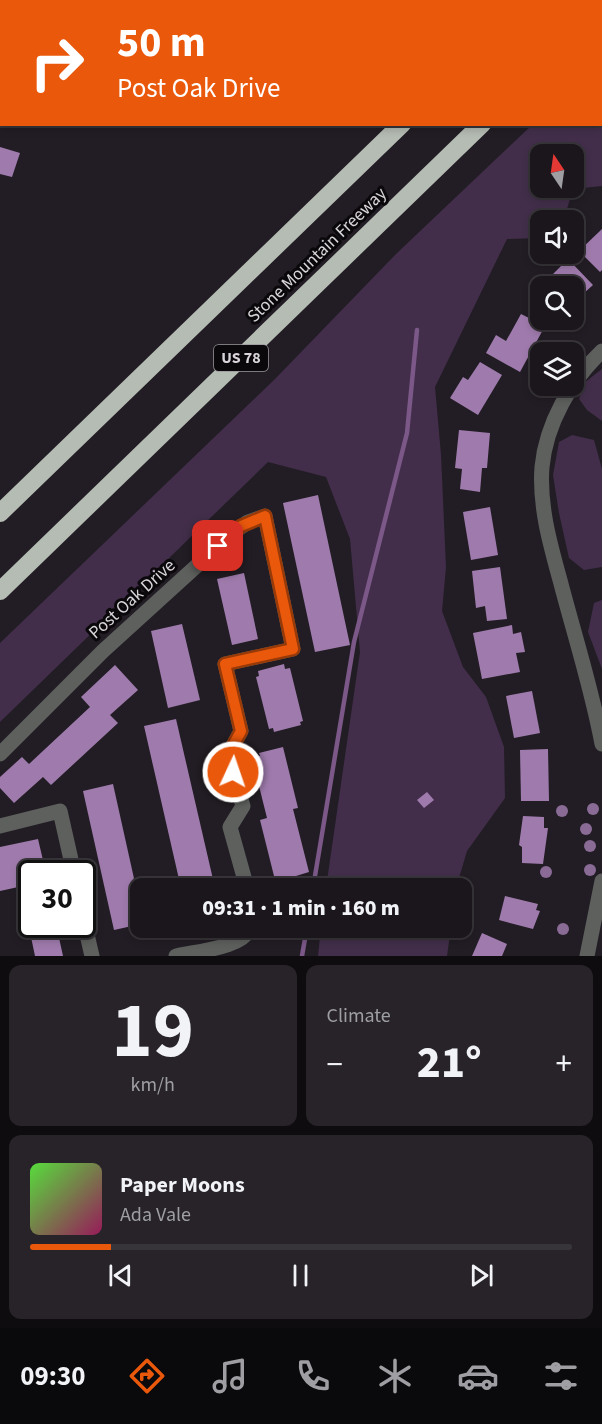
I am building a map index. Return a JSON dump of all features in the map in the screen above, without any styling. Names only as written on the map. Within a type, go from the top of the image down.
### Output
[{"type":"highway","name":"Stone Mountain Freeway","points":[[0,513],[400,126]]},
{"type":"highway","name":"Stone Mountain Freeway","points":[[0,591],[481,126]]},
{"type":"street","points":[[602,351],[569,392],[553,423],[542,466],[543,499],[550,542],[602,744]]},
{"type":"street","name":"Post Oak Drive","points":[[0,754],[103,651],[235,531],[248,522],[265,516],[293,649],[225,664],[241,731],[228,755],[243,806],[230,827],[245,878]]},
{"type":"street","points":[[0,826],[60,811],[71,860]]},
{"type":"street","points":[[587,956],[602,881]]},
{"type":"street","points":[[88,938],[92,956]]},
{"type":"street","points":[[176,956],[240,942],[244,938]]},
{"type":"shaded area","points":[[531,126],[602,126],[602,186],[584,188],[584,144],[530,144],[530,198],[570,198],[567,210],[530,210],[530,238],[507,239],[435,387],[441,455],[446,567],[442,611],[463,667],[486,697],[504,747],[505,798],[467,851],[459,878],[327,878],[360,652],[350,539],[326,477],[268,462],[0,722],[0,643],[275,379],[396,254]]},
{"type":"shaded area","points":[[602,369],[602,421],[587,410],[579,399],[580,396],[584,396],[584,383]]},
{"type":"shaded area","points":[[572,435],[594,440],[602,469],[602,567],[584,570],[569,558],[553,475],[559,442]]},
{"type":"shaded area","points":[[602,600],[602,669],[588,632],[594,603]]},
{"type":"shaded area","points":[[320,938],[449,938],[447,956],[318,956]]},
{"type":"building","points":[[0,147],[20,153],[12,177],[0,174]]},
{"type":"building","points":[[602,229],[602,270],[600,272],[584,256],[584,246]]},
{"type":"building","points":[[563,264],[573,264],[593,285],[584,293],[584,276],[555,276],[553,274]]},
{"type":"building","points":[[521,314],[530,318],[530,330],[543,330],[536,342],[530,342],[530,354],[520,372],[486,353],[496,335],[506,341]]},
{"type":"building","points":[[480,362],[502,375],[478,415],[450,398],[463,377],[468,380]]},
{"type":"building","points":[[459,430],[490,433],[487,468],[482,468],[480,492],[460,489],[462,469],[455,468]]},
{"type":"building","points":[[318,495],[350,645],[315,652],[283,503]]},
{"type":"building","points":[[490,507],[498,555],[471,560],[463,512]]},
{"type":"building","points":[[500,567],[507,619],[487,621],[485,606],[476,608],[472,571]]},
{"type":"building","points":[[244,573],[258,639],[232,645],[217,579]]},
{"type":"building","points":[[182,624],[200,700],[168,708],[151,631]]},
{"type":"building","points":[[512,625],[513,634],[521,632],[525,652],[516,653],[520,672],[482,679],[473,633]]},
{"type":"building","points":[[284,664],[285,669],[290,668],[303,721],[300,722],[301,725],[274,732],[273,728],[269,729],[256,677],[259,676],[258,671]]},
{"type":"building","points":[[115,665],[138,690],[110,715],[118,723],[51,785],[43,777],[14,803],[0,788],[0,777],[22,757],[29,764],[90,707],[81,697]]},
{"type":"building","points":[[532,691],[540,733],[514,738],[506,696]]},
{"type":"building","points":[[176,719],[213,878],[179,878],[144,726]]},
{"type":"building","points":[[283,747],[298,808],[293,809],[309,872],[296,876],[296,878],[274,878],[260,820],[267,818],[252,758],[260,756],[259,753]]},
{"type":"building","points":[[548,749],[549,801],[521,801],[520,750]]},
{"type":"building","points":[[113,784],[134,878],[130,878],[130,926],[114,930],[83,791]]},
{"type":"building","points":[[427,792],[434,800],[424,808],[417,800]]},
{"type":"building","points":[[523,816],[544,817],[544,828],[548,828],[543,864],[522,863],[522,847],[519,845]]},
{"type":"building","points":[[38,839],[43,860],[18,860],[18,887],[0,891],[0,847]]},
{"type":"building","points":[[505,896],[538,904],[536,910],[540,911],[533,929],[499,920]]},
{"type":"building","points":[[482,933],[507,944],[502,956],[472,956]]},
{"type":"building","points":[[31,938],[59,938],[63,956],[35,956]]},
{"type":"waterway","points":[[315,878],[354,642],[407,433],[417,330]]},
{"type":"waterway","points":[[302,956],[305,938]]},
{"type":"route","points":[[218,546],[241,526],[265,516],[293,649],[225,664],[241,731],[228,755],[233,772]]}]
